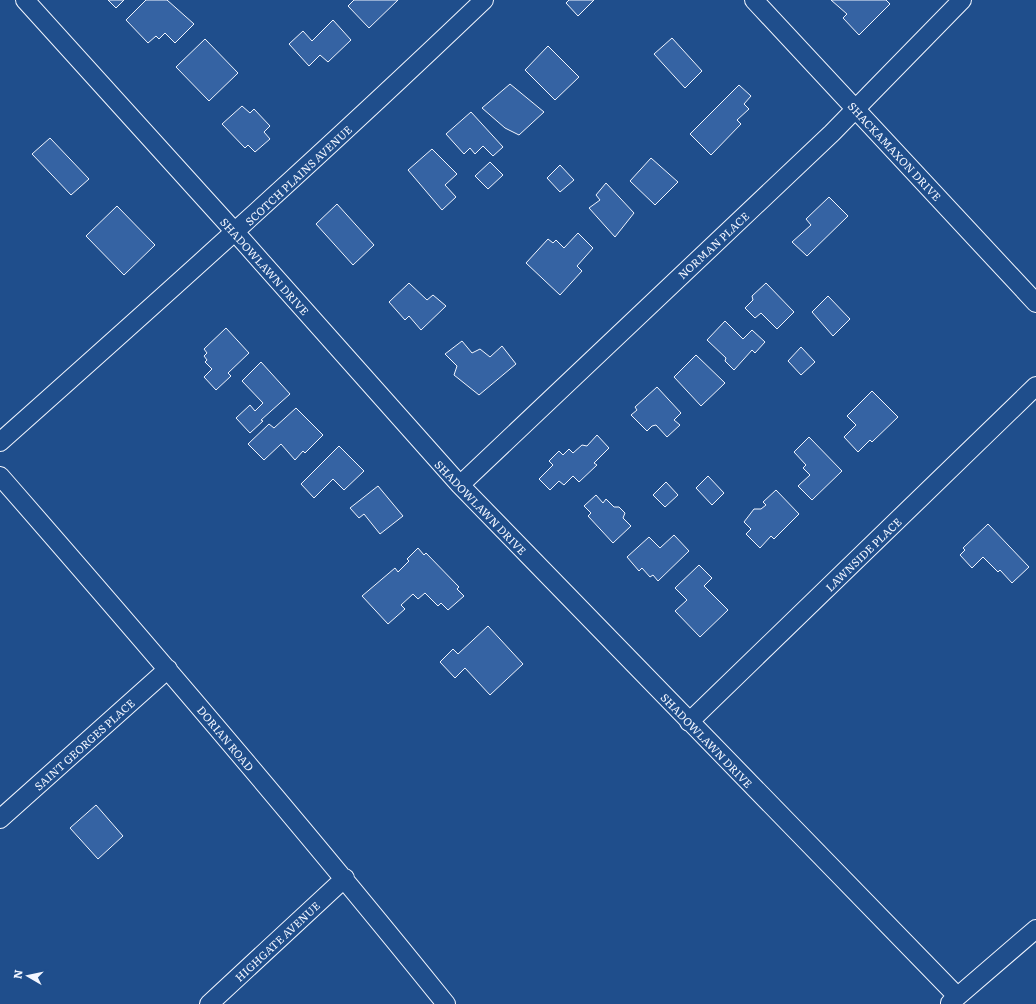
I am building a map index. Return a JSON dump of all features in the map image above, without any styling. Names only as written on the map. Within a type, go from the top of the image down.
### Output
[{"type":"street","name":"SHADOWLAWN DRIVE","points":[[25,0],[236,232],[460,485],[689,722],[953,1000]]},
{"type":"street","name":"SCOTCH PLAINS AVENUE","points":[[0,442],[236,232],[372,107],[484,0]]},
{"type":"street","name":"SHACKAMAXON DRIVE","points":[[754,0],[1036,303]]},
{"type":"street","name":"NORMAN PLACE","points":[[460,485],[832,133],[962,0]]},
{"type":"street","name":"LAWNSIDE PLACE","points":[[689,722],[1036,386]]},
{"type":"street","name":"DORIAN ROAD","points":[[0,476],[168,669],[345,878],[446,1004]]},
{"type":"street","name":"SAINT GEORGES PLACE","points":[[0,819],[168,669]]},
{"type":"street","name":"HIGHGATE AVENUE","points":[[209,1004],[345,878]]},
{"type":"street","points":[[953,1000],[1036,928]]},
{"type":"building","points":[[108,0],[124,0],[116,8]]},
{"type":"building","points":[[146,0],[167,0],[194,24],[175,43],[165,33],[159,39],[156,36],[148,43],[126,20]]},
{"type":"building","points":[[354,0],[398,0],[369,28],[348,6]]},
{"type":"building","points":[[569,0],[594,0],[578,16],[566,3]]},
{"type":"building","points":[[831,0],[886,0],[890,4],[859,35],[843,18],[847,14]]},
{"type":"building","points":[[333,20],[351,40],[328,62],[320,55],[309,66],[289,44],[303,31],[312,41]]},
{"type":"building","points":[[672,38],[702,71],[685,88],[654,54]]},
{"type":"building","points":[[205,39],[238,73],[209,101],[176,67]]},
{"type":"building","points":[[548,46],[579,77],[555,100],[525,70]]},
{"type":"building","points":[[510,84],[544,112],[519,135],[505,128],[482,108]]},
{"type":"building","points":[[739,85],[751,96],[744,104],[749,109],[737,120],[741,124],[711,155],[690,134]]},
{"type":"building","points":[[242,106],[250,113],[254,109],[270,126],[264,132],[270,139],[255,152],[248,145],[245,148],[222,124]]},
{"type":"building","points":[[471,112],[503,147],[493,156],[483,146],[475,154],[470,148],[464,154],[446,134]]},
{"type":"building","points":[[50,138],[89,179],[71,195],[32,154]]},
{"type":"building","points":[[432,149],[457,174],[445,185],[456,197],[442,210],[408,170]]},
{"type":"building","points":[[651,158],[678,182],[655,205],[630,181]]},
{"type":"building","points":[[490,162],[503,175],[488,189],[475,176]]},
{"type":"building","points":[[560,165],[574,180],[560,192],[547,178]]},
{"type":"building","points":[[606,183],[634,213],[615,237],[589,208],[600,200],[596,195]]},
{"type":"building","points":[[829,197],[848,216],[807,256],[792,242],[811,225],[806,219]]},
{"type":"building","points":[[337,204],[374,245],[353,265],[316,224]]},
{"type":"building","points":[[117,206],[155,245],[124,275],[86,236]]},
{"type":"building","points":[[578,233],[593,248],[577,266],[582,271],[560,295],[526,263],[548,239],[553,243],[556,240],[564,248]]},
{"type":"building","points":[[409,283],[427,300],[433,295],[446,306],[421,330],[409,316],[405,320],[389,302]]},
{"type":"building","points":[[766,283],[794,312],[777,329],[761,313],[755,318],[745,308],[753,300],[752,296]]},
{"type":"building","points":[[828,296],[850,319],[833,336],[812,312]]},
{"type":"building","points":[[725,321],[743,339],[752,330],[765,342],[755,353],[752,350],[734,370],[725,361],[726,358],[707,340]]},
{"type":"building","points":[[226,328],[249,353],[228,373],[231,376],[216,390],[204,377],[212,369],[205,362],[207,360],[204,356],[207,353],[204,349]]},
{"type":"building","points":[[462,341],[472,353],[480,349],[490,357],[502,346],[516,364],[479,395],[454,375],[457,366],[445,354]]},
{"type":"building","points":[[801,347],[815,362],[801,375],[788,361]]},
{"type":"building","points":[[696,355],[725,383],[701,406],[674,377]]},
{"type":"building","points":[[261,362],[290,394],[261,420],[263,421],[250,433],[236,418],[250,405],[255,411],[263,403],[242,381]]},
{"type":"building","points":[[657,387],[681,413],[674,420],[680,425],[667,437],[656,425],[652,426],[647,431],[631,415],[637,410],[635,407]]},
{"type":"building","points":[[872,391],[898,417],[872,442],[870,440],[858,452],[844,437],[856,425],[847,416]]},
{"type":"building","points":[[296,408],[323,435],[305,453],[303,451],[295,460],[281,444],[264,460],[248,444],[269,424],[274,428]]},
{"type":"building","points":[[597,435],[609,448],[594,463],[597,465],[579,482],[573,476],[564,485],[559,481],[550,490],[539,479],[553,465],[549,461],[559,451],[563,455],[569,449],[573,453],[582,445],[587,446]]},
{"type":"building","points":[[809,437],[842,471],[812,500],[798,486],[810,475],[803,468],[806,465],[794,452]]},
{"type":"building","points":[[339,446],[364,471],[344,490],[333,479],[314,498],[301,484]]},
{"type":"building","points":[[708,476],[724,493],[712,505],[696,488]]},
{"type":"building","points":[[666,482],[678,495],[665,507],[653,495]]},
{"type":"building","points":[[378,486],[403,516],[380,534],[364,514],[359,518],[350,508]]},
{"type":"building","points":[[776,490],[799,514],[774,539],[771,536],[760,548],[746,534],[751,529],[744,522],[754,509],[761,509],[766,505],[763,502]]},
{"type":"building","points":[[596,495],[603,503],[606,499],[614,507],[619,507],[625,513],[623,518],[631,526],[613,543],[588,516],[591,513],[584,506]]},
{"type":"building","points":[[988,524],[1029,567],[1012,583],[1000,570],[998,572],[983,557],[972,568],[960,555],[965,550],[963,548]]},
{"type":"building","points":[[674,535],[689,551],[658,581],[653,575],[650,577],[642,568],[639,571],[627,557],[649,537],[660,548]]},
{"type":"building","points":[[418,548],[424,555],[426,553],[459,587],[457,589],[464,596],[448,610],[441,603],[438,606],[425,593],[418,599],[413,594],[401,605],[405,609],[388,624],[362,596],[395,568],[398,572],[409,561],[407,559]]},
{"type":"building","points":[[699,565],[712,578],[704,586],[728,610],[700,637],[675,611],[687,600],[675,588]]},
{"type":"building","points":[[488,626],[523,664],[490,695],[465,668],[455,678],[440,662],[453,649],[458,654]]},
{"type":"building","points":[[96,805],[123,836],[98,859],[70,828]]}]
